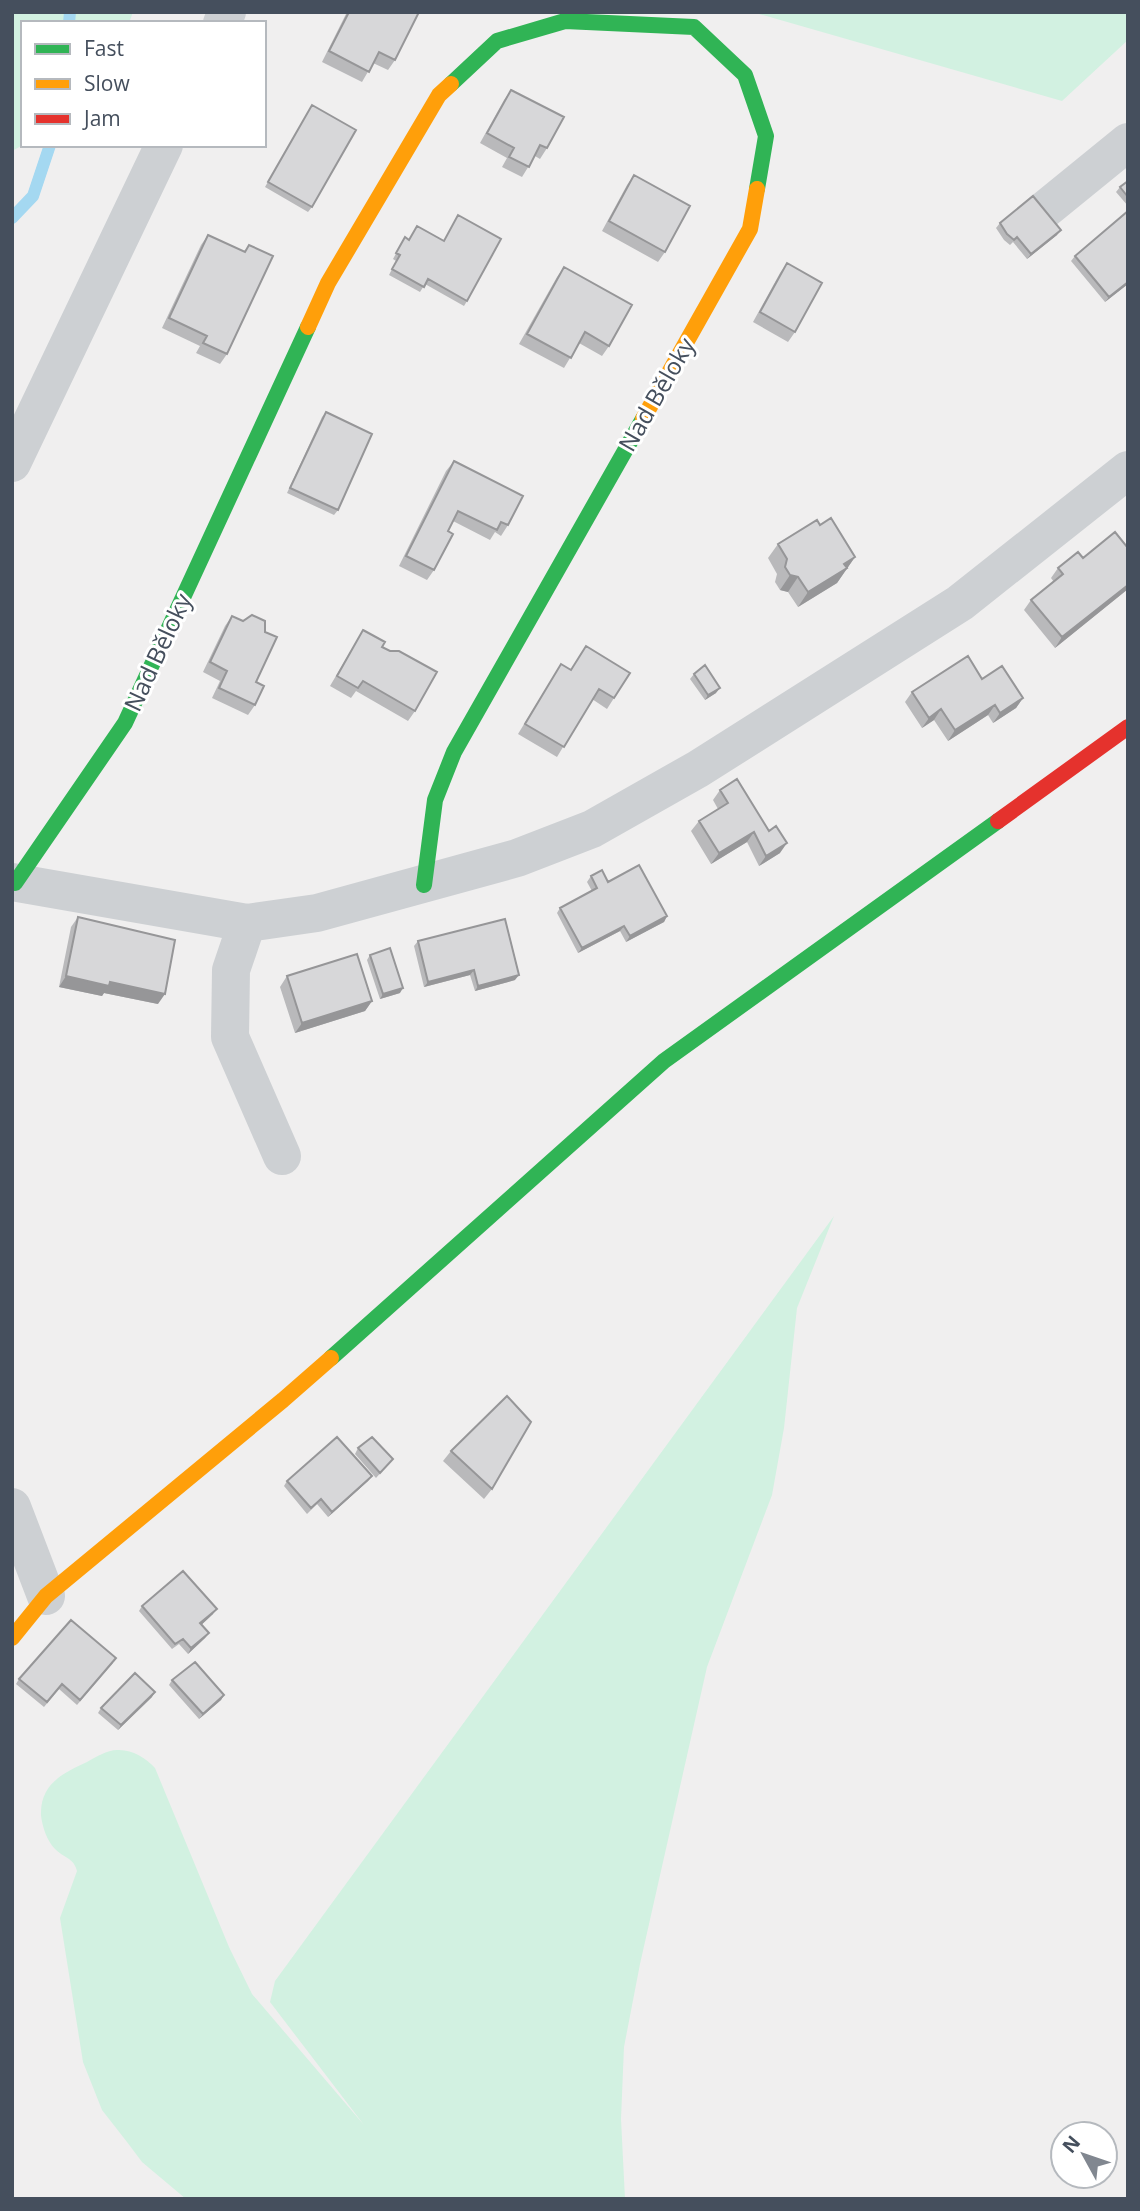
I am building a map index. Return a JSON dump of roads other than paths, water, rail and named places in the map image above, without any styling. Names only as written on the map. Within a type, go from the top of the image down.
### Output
[{"type":"street","name":"Nad Běloky","points":[[424,885],[435,800],[454,752],[750,229],[766,136],[745,75],[694,27],[565,17],[497,41],[439,95],[328,283],[125,723],[14,883],[247,923],[317,913],[424,885],[517,858],[592,829],[698,769],[960,603],[1128,470]]},
{"type":"street","points":[[1042,212],[1128,142]]},
{"type":"street","points":[[12,463],[162,147]]},
{"type":"street","points":[[12,1638],[46,1596],[283,1400],[664,1061],[1128,727]]},
{"type":"street","points":[[247,923],[231,970],[230,1037],[282,1156]]},
{"type":"street","points":[[12,1507],[46,1596]]},
{"type":"waterway","points":[[69,21],[70,12]]},
{"type":"waterway","points":[[12,218],[33,196],[49,147]]}]
